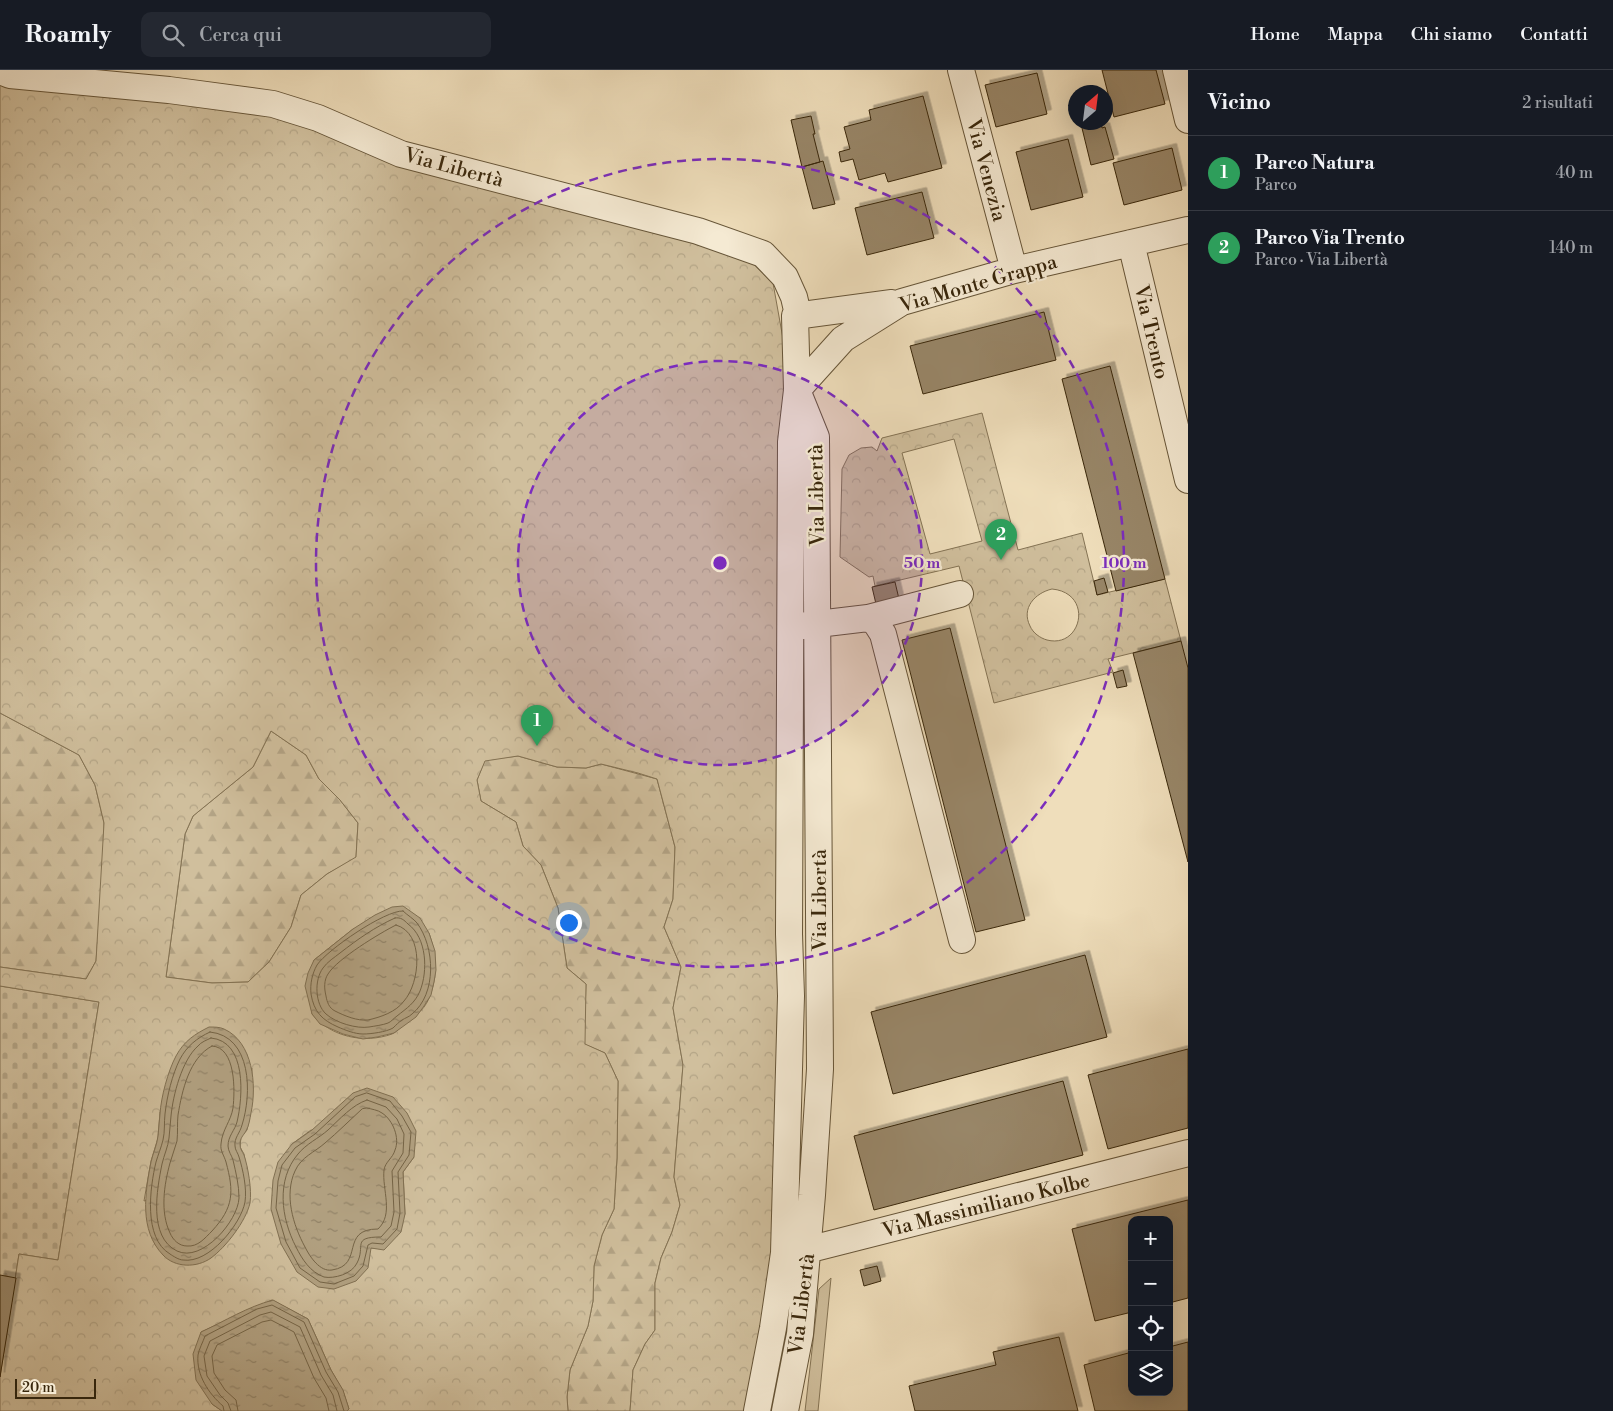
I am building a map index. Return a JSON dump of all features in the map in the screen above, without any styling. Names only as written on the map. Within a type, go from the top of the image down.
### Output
[{"type":"street","name":"Via Venezia","points":[[961,70],[1014,270]]},
{"type":"street","points":[[1176,70],[1188,120]]},
{"type":"street","name":"Via Libertà","points":[[0,71],[10,75],[169,90],[273,104],[318,118],[401,154],[698,231],[763,254],[784,277],[794,297],[796,310],[797,390],[791,442],[789,934],[795,1251],[800,1334],[785,1411]]},
{"type":"street","name":"Via Monte Grappa","points":[[797,390],[843,339],[902,302],[1014,270],[1188,230]]},
{"type":"street","name":"Via Trento","points":[[1131,243],[1188,480]]},
{"type":"street","points":[[795,316],[902,302]]},
{"type":"street","name":"Via Libertà","points":[[757,1411],[773,1328],[795,1251],[820,1069],[816,438],[797,390]]},
{"type":"street","points":[[790,627],[868,618],[960,594]]},
{"type":"street","points":[[868,618],[876,623],[883,634],[962,940]]},
{"type":"street","name":"Via Massimiliano Kolbe","points":[[795,1251],[1188,1153]]},
{"type":"green space","points":[[0,85],[231,107],[291,120],[745,256],[773,283],[787,361],[774,1254],[744,1411],[630,1411],[633,1370],[645,1344],[655,1330],[655,1283],[661,1258],[672,1232],[680,1205],[674,1177],[683,1065],[673,1008],[681,967],[664,927],[673,899],[675,847],[657,779],[601,764],[586,768],[557,767],[518,756],[485,761],[477,780],[481,801],[516,822],[523,846],[541,865],[558,908],[567,968],[586,984],[585,1044],[605,1053],[618,1081],[614,1209],[602,1235],[594,1266],[593,1301],[588,1326],[570,1370],[567,1397],[568,1411],[347,1411],[349,1409],[343,1391],[331,1370],[308,1319],[272,1300],[201,1332],[212,1404],[222,1411],[0,1411],[0,1377],[19,1254],[58,1260],[99,1002],[0,986],[0,967],[86,979],[96,961],[104,823],[95,785],[79,755],[0,713]],"holes":[[[271,731],[306,755],[319,779],[340,800],[358,823],[356,857],[327,874],[301,895],[291,927],[269,962],[248,982],[212,983],[166,977],[185,834],[193,816],[253,767]],[[353,929],[429,933],[435,956],[435,978],[429,999],[424,1007],[395,1032],[381,1037],[359,1038],[338,1033],[320,1022],[312,1014],[314,960]],[[252,1068],[251,1110],[247,1130],[241,1137],[240,1147],[244,1154],[246,1167],[144,1201],[151,1161],[158,1138],[160,1112]],[[311,1130],[414,1157],[403,1172],[405,1214],[384,1249],[371,1248],[292,1144]]]},
{"type":"green space","points":[[982,413],[1018,550],[1082,533],[1097,595],[1165,579],[1181,641],[1108,659],[1113,672],[994,703],[959,566],[875,586],[873,576],[869,577],[840,557],[842,469],[849,455],[861,448],[872,447],[877,451],[882,438]],"holes":[[[954,439],[982,541],[930,554],[902,453]],[[1052,589],[1065,593],[1074,600],[1078,609],[1075,629],[1059,641],[1039,637],[1031,629],[1027,613],[1031,602],[1035,598]]]},
{"type":"green space","points":[[0,713],[79,755],[95,785],[104,823],[103,870],[96,961],[86,979],[0,967]]},
{"type":"green space","points":[[271,731],[306,755],[319,779],[340,800],[358,823],[356,858],[327,874],[301,895],[291,927],[269,962],[248,982],[212,983],[166,977],[185,834],[193,816],[253,767]]},
{"type":"green space","points":[[518,756],[557,767],[586,768],[601,764],[657,779],[675,847],[673,899],[664,927],[681,967],[673,1008],[683,1065],[674,1177],[680,1205],[672,1232],[661,1258],[655,1283],[655,1330],[645,1344],[633,1370],[630,1411],[568,1411],[567,1397],[570,1370],[588,1326],[593,1301],[594,1266],[602,1235],[614,1209],[618,1081],[605,1053],[584,1044],[586,984],[567,968],[558,908],[541,865],[523,846],[516,822],[481,801],[477,780],[485,760]]},
{"type":"green space","points":[[0,986],[99,1002],[58,1260],[19,1254],[0,1377]]},
{"type":"green space","points":[[831,1278],[818,1411],[805,1411],[819,1289]]},
{"type":"water","points":[[403,906],[420,918],[429,933],[435,951],[436,970],[434,982],[431,995],[424,1006],[416,1017],[394,1033],[377,1037],[363,1039],[343,1034],[320,1024],[312,1014],[305,986],[314,960],[353,929],[375,915],[392,907]]},
{"type":"water","points":[[209,1027],[222,1028],[234,1035],[247,1054],[251,1065],[253,1102],[249,1124],[240,1144],[248,1172],[250,1203],[240,1225],[229,1241],[217,1253],[199,1264],[186,1265],[168,1259],[155,1245],[147,1223],[147,1186],[157,1139],[165,1084],[170,1069],[186,1042]]},
{"type":"water","points":[[367,1088],[393,1097],[407,1113],[416,1131],[414,1157],[403,1172],[405,1214],[401,1232],[384,1250],[371,1248],[368,1268],[356,1281],[334,1289],[318,1287],[297,1272],[281,1244],[271,1209],[273,1180],[278,1162],[292,1144],[312,1130],[353,1093]]},
{"type":"water","points":[[273,1300],[308,1319],[331,1370],[343,1390],[349,1409],[347,1411],[222,1411],[212,1404],[196,1380],[193,1354],[201,1332],[245,1310]]},
{"type":"building","points":[[1102,70],[1156,70],[1165,104],[1114,117],[1113,85],[1106,85]]},
{"type":"building","points":[[1037,73],[1047,114],[996,127],[985,85]]},
{"type":"building","points":[[923,96],[942,168],[888,182],[885,173],[859,180],[853,159],[841,162],[839,152],[850,149],[844,127],[871,120],[869,110]]},
{"type":"building","points":[[811,116],[820,162],[802,167],[791,120]]},
{"type":"building","points":[[1082,130],[1106,130],[1114,159],[1091,165]]},
{"type":"building","points":[[1068,139],[1083,197],[1031,210],[1016,152]]},
{"type":"building","points":[[1172,148],[1182,190],[1124,205],[1113,163]]},
{"type":"building","points":[[823,161],[835,204],[813,209],[802,167]]},
{"type":"building","points":[[922,192],[934,238],[867,255],[855,208]]},
{"type":"building","points":[[1044,312],[1056,360],[923,394],[910,346]]},
{"type":"building","points":[[1110,366],[1165,579],[1116,591],[1062,379]]},
{"type":"building","points":[[1104,578],[1108,592],[1097,595],[1094,581]]},
{"type":"building","points":[[895,582],[899,599],[876,604],[872,587]]},
{"type":"building","points":[[950,628],[1025,920],[976,932],[902,640]]},
{"type":"building","points":[[1181,641],[1188,668],[1188,862],[1133,653]]},
{"type":"building","points":[[1123,670],[1127,686],[1117,688],[1113,673]]},
{"type":"building","points":[[1085,955],[1107,1037],[893,1094],[871,1012]]},
{"type":"building","points":[[1188,1049],[1188,1128],[1108,1149],[1088,1075]]},
{"type":"building","points":[[1063,1081],[1083,1155],[874,1210],[854,1136]]},
{"type":"building","points":[[1188,1200],[1188,1298],[1173,1302],[1173,1216],[1128,1216],[1128,1313],[1095,1321],[1072,1229]]},
{"type":"building","points":[[877,1266],[881,1281],[864,1286],[860,1270]]},
{"type":"building","points":[[0,1275],[16,1278],[0,1377]]},
{"type":"building","points":[[1059,1337],[1078,1411],[915,1411],[909,1386],[996,1365],[993,1352]]},
{"type":"building","points":[[1188,1342],[1188,1411],[1095,1411],[1084,1365],[1128,1353],[1128,1396],[1173,1396],[1173,1346]]},
{"type":"place","name":"Parco Via Trento","points":[[1001,560]]},
{"type":"place","name":"Parco Natura","points":[[537,746]]}]
